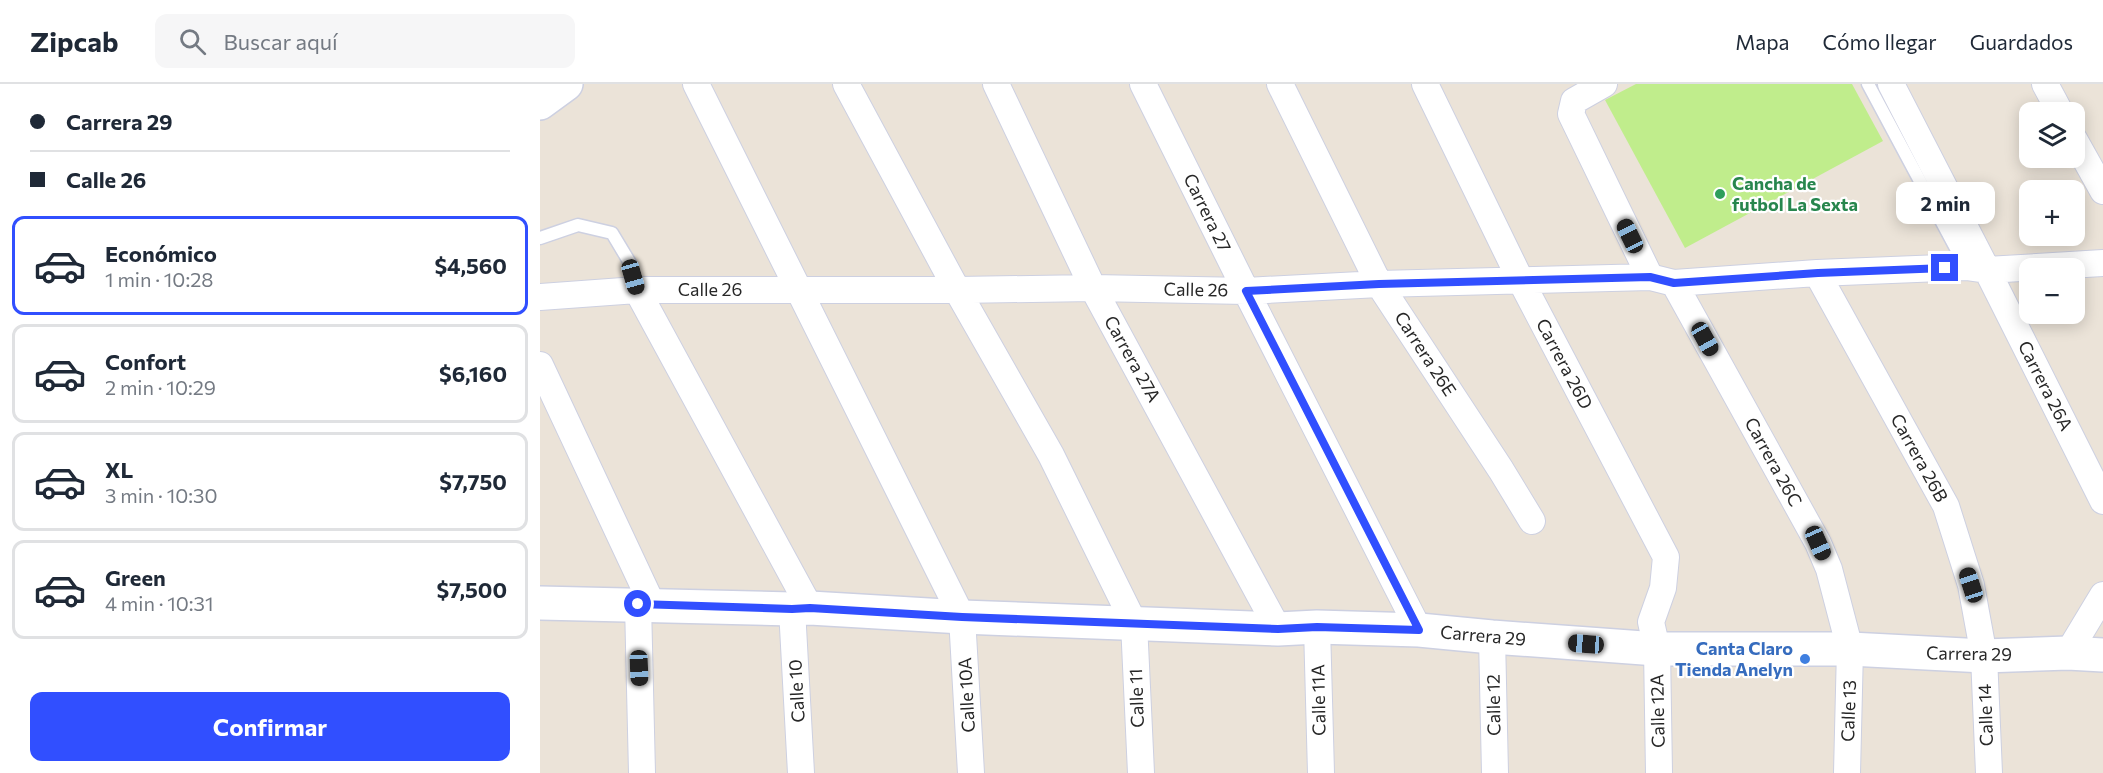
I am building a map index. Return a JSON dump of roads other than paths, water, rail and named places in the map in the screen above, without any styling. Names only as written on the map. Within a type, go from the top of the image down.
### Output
[{"type":"street","points":[[540,103],[566,84]]},
{"type":"street","points":[[696,84],[962,617]]},
{"type":"street","points":[[846,84],[957,290],[1051,455],[1134,623]]},
{"type":"street","name":"Carrera 27A","points":[[996,84],[1093,288],[1278,629]]},
{"type":"street","name":"Carrera 27","points":[[1143,84],[1419,630]]},
{"type":"street","name":"Carrera 26E","points":[[1280,84],[1379,284],[1532,521]]},
{"type":"street","name":"Carrera 26D","points":[[1425,84],[1521,281],[1666,557],[1663,588],[1651,622],[1657,649]]},
{"type":"street","name":"Carrera 26A","points":[[1891,84],[1976,269],[2103,501]]},
{"type":"street","points":[[2045,84],[2055,102]]},
{"type":"street","name":"Carrera 26C","points":[[1593,86],[1574,101],[1571,114],[1662,280],[1818,543],[1829,569],[1850,649]]},
{"type":"street","points":[[2085,159],[2103,191]]},
{"type":"street","name":"Calle 26","points":[[540,297],[637,290],[1093,288],[1246,291],[1379,284],[1662,280],[2103,263]]},
{"type":"street","name":"Carrera 26B","points":[[1818,273],[1946,506],[1971,585],[1984,656]]},
{"type":"street","points":[[637,290],[801,609]]},
{"type":"street","points":[[540,365],[645,604],[642,773]]},
{"type":"street","points":[[2068,653],[2103,596]]},
{"type":"street","name":"Carrera 29","points":[[540,603],[801,609],[1278,629],[1317,627],[1419,630],[1657,649],[1850,649],[1984,656],[2068,653],[2103,655]]},
{"type":"street","name":"Calle 10","points":[[801,609],[801,773]]},
{"type":"street","name":"Calle 10A","points":[[962,617],[971,773]]},
{"type":"street","name":"Calle 11","points":[[1134,623],[1141,773]]},
{"type":"street","name":"Calle 11A","points":[[1317,627],[1321,773]]},
{"type":"street","name":"Calle 12","points":[[1492,637],[1495,773]]},
{"type":"street","name":"Calle 12A","points":[[1657,649],[1659,773]]},
{"type":"street","name":"Calle 13","points":[[1847,773],[1850,649]]},
{"type":"street","name":"Calle 14","points":[[1984,656],[1989,773]]},
{"type":"lane","points":[[1868,84],[1976,269]]},
{"type":"lane","points":[[540,238],[578,225],[612,233],[630,263],[637,290]]},
{"type":"place","name":"Cancha de futbol La Sexta","points":[[1720,194]]},
{"type":"place","name":"Canta Claro Tienda Anelyn","points":[[1805,659]]}]
